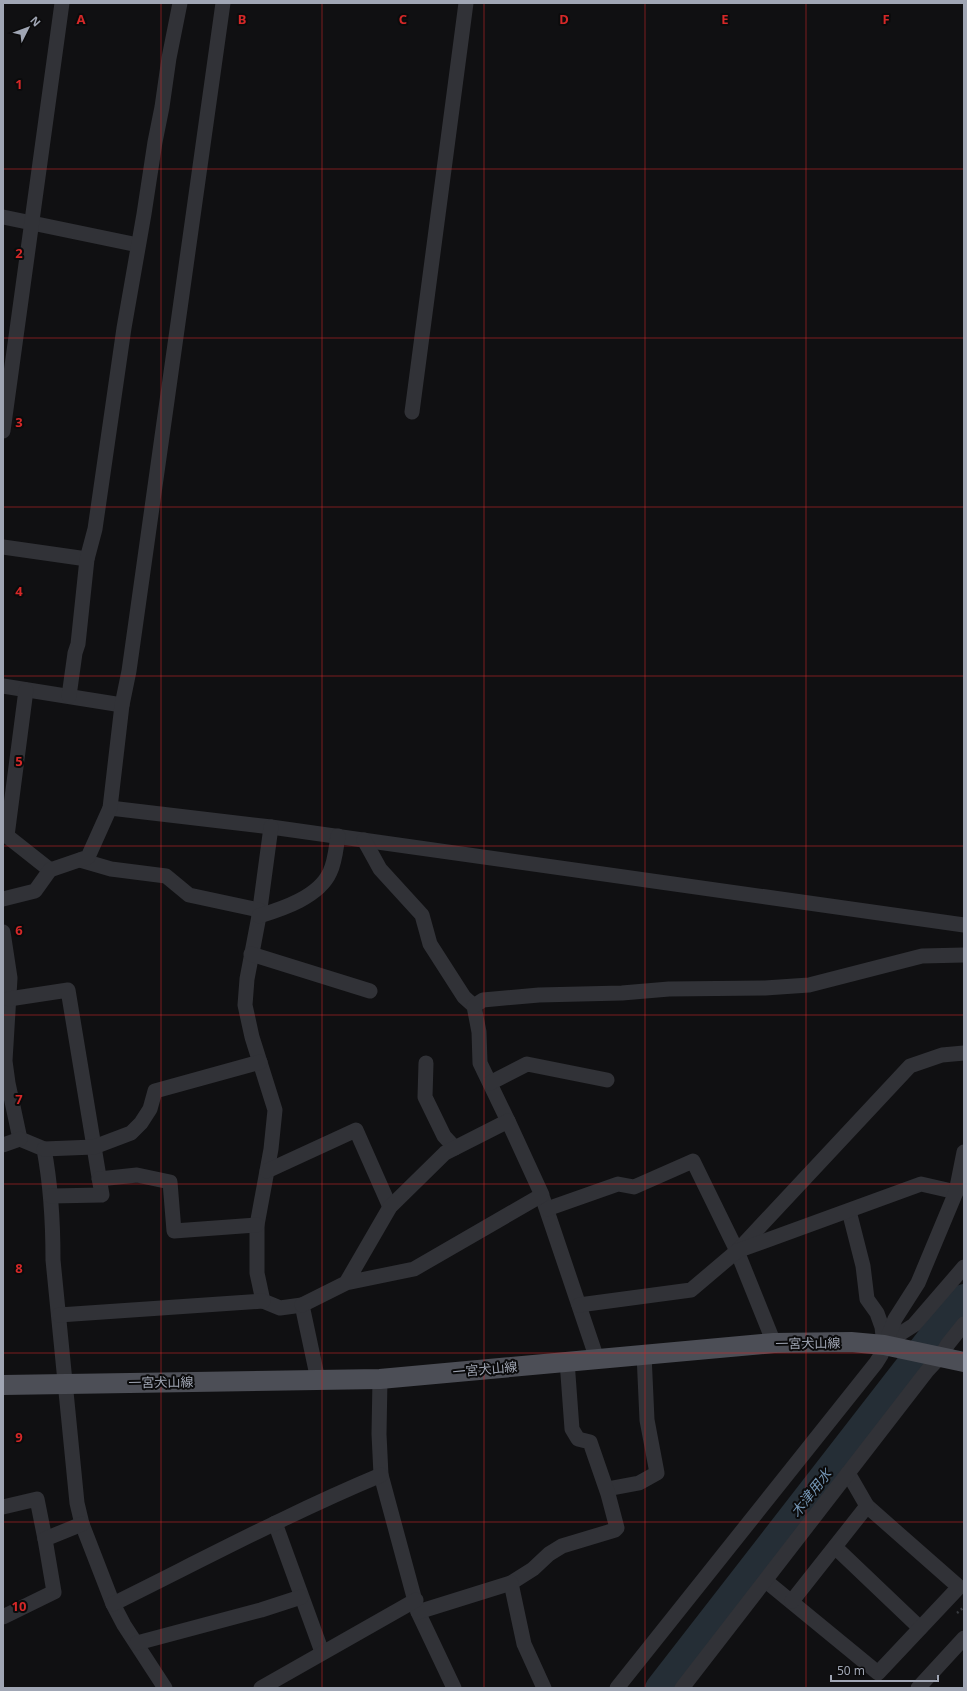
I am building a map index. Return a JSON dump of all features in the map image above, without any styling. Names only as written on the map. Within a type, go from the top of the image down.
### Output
[{"type":"main road","name":"一宮犬山線","points":[[3,1385],[380,1379],[774,1343],[851,1342],[884,1345],[964,1362]]},
{"type":"street","points":[[3,431],[62,3]]},
{"type":"street","points":[[69,696],[75,653],[78,644],[87,559],[95,529],[124,328],[162,106],[168,58],[180,3]]},
{"type":"street","points":[[3,899],[35,891],[50,870],[88,857],[110,808],[122,705],[130,663],[223,3]]},
{"type":"street","points":[[412,412],[466,3]]},
{"type":"street","points":[[3,218],[33,222],[138,245]]},
{"type":"street","points":[[3,547],[87,559]]},
{"type":"street","points":[[3,686],[122,705]]},
{"type":"street","points":[[26,690],[7,836],[50,870]]},
{"type":"street","points":[[110,808],[271,826],[964,925]]},
{"type":"street","points":[[263,1301],[257,1273],[257,1224],[267,1171],[275,1110],[252,1037],[245,1005],[246,979],[259,913],[271,826]]},
{"type":"street","points":[[80,860],[111,869],[166,876],[189,895],[259,913],[289,906],[314,890],[326,880],[331,871],[338,836]]},
{"type":"street","points":[[364,840],[380,869],[422,915],[430,944],[464,997],[474,1006],[479,1032],[480,1063],[544,1202],[597,1359]]},
{"type":"street","points":[[3,932],[10,978],[5,1061],[8,1083],[20,1139]]},
{"type":"street","points":[[251,954],[370,991]]},
{"type":"street","points":[[474,1006],[483,1000],[539,995],[622,993],[669,989],[765,988],[809,985],[922,956],[964,955]]},
{"type":"street","points":[[9,999],[68,990],[102,1195],[51,1196]]},
{"type":"street","points":[[579,1305],[691,1290],[737,1251],[910,1066],[942,1055],[964,1053]]},
{"type":"street","points":[[3,1145],[20,1139],[44,1149],[94,1147],[132,1133],[142,1123],[150,1109],[154,1091],[260,1062]]},
{"type":"street","points":[[426,1063],[425,1097],[444,1136],[455,1148]]},
{"type":"street","points":[[490,1083],[527,1064],[607,1080]]},
{"type":"street","points":[[346,1283],[390,1207],[445,1153],[508,1121]]},
{"type":"street","points":[[267,1171],[356,1130],[390,1207]]},
{"type":"street","points":[[44,1149],[51,1196],[53,1260],[77,1503],[82,1524],[112,1604],[165,1688]]},
{"type":"street","points":[[616,1688],[850,1398],[876,1363],[881,1355],[895,1319],[918,1282],[956,1192],[964,1152]]},
{"type":"street","points":[[59,1315],[263,1301],[280,1308],[302,1305],[346,1283],[414,1268],[544,1202],[618,1184],[634,1187],[693,1161],[737,1251],[774,1343]]},
{"type":"street","points":[[99,1179],[137,1175],[170,1182],[174,1231],[257,1224]]},
{"type":"street","points":[[737,1251],[921,1184],[956,1192]]},
{"type":"street","points":[[849,1210],[863,1266],[867,1299],[877,1313],[882,1327],[884,1345]]},
{"type":"street","points":[[884,1345],[914,1325],[964,1267]]},
{"type":"street","points":[[302,1305],[318,1380]]},
{"type":"street","points":[[682,1688],[766,1581],[926,1371],[940,1357],[964,1324]]},
{"type":"street","points":[[607,1489],[639,1483],[657,1473],[647,1420],[644,1354]]},
{"type":"street","points":[[261,1688],[322,1652],[417,1606],[511,1582],[533,1569],[549,1554],[562,1546],[615,1530],[617,1528],[607,1489],[590,1442],[581,1440],[573,1433],[567,1361]]},
{"type":"street","points":[[380,1379],[379,1434],[382,1475],[417,1606],[454,1688]]},
{"type":"street","points":[[766,1581],[878,1673],[959,1587],[867,1506],[848,1473]]},
{"type":"street","points":[[112,1604],[275,1523],[336,1494],[382,1475]]},
{"type":"street","points":[[3,1507],[37,1499],[54,1592],[3,1617]]},
{"type":"street","points":[[792,1601],[867,1506]]},
{"type":"street","points":[[275,1523],[322,1652]]},
{"type":"street","points":[[45,1539],[82,1524]]},
{"type":"street","points":[[835,1547],[920,1628]]},
{"type":"street","points":[[511,1582],[524,1644],[544,1688]]},
{"type":"street","points":[[137,1643],[261,1610],[301,1597]]},
{"type":"street","points":[[918,1688],[964,1638]]},
{"type":"waterway","name":"木津用水","points":[[658,1688],[942,1322],[964,1297]]}]
